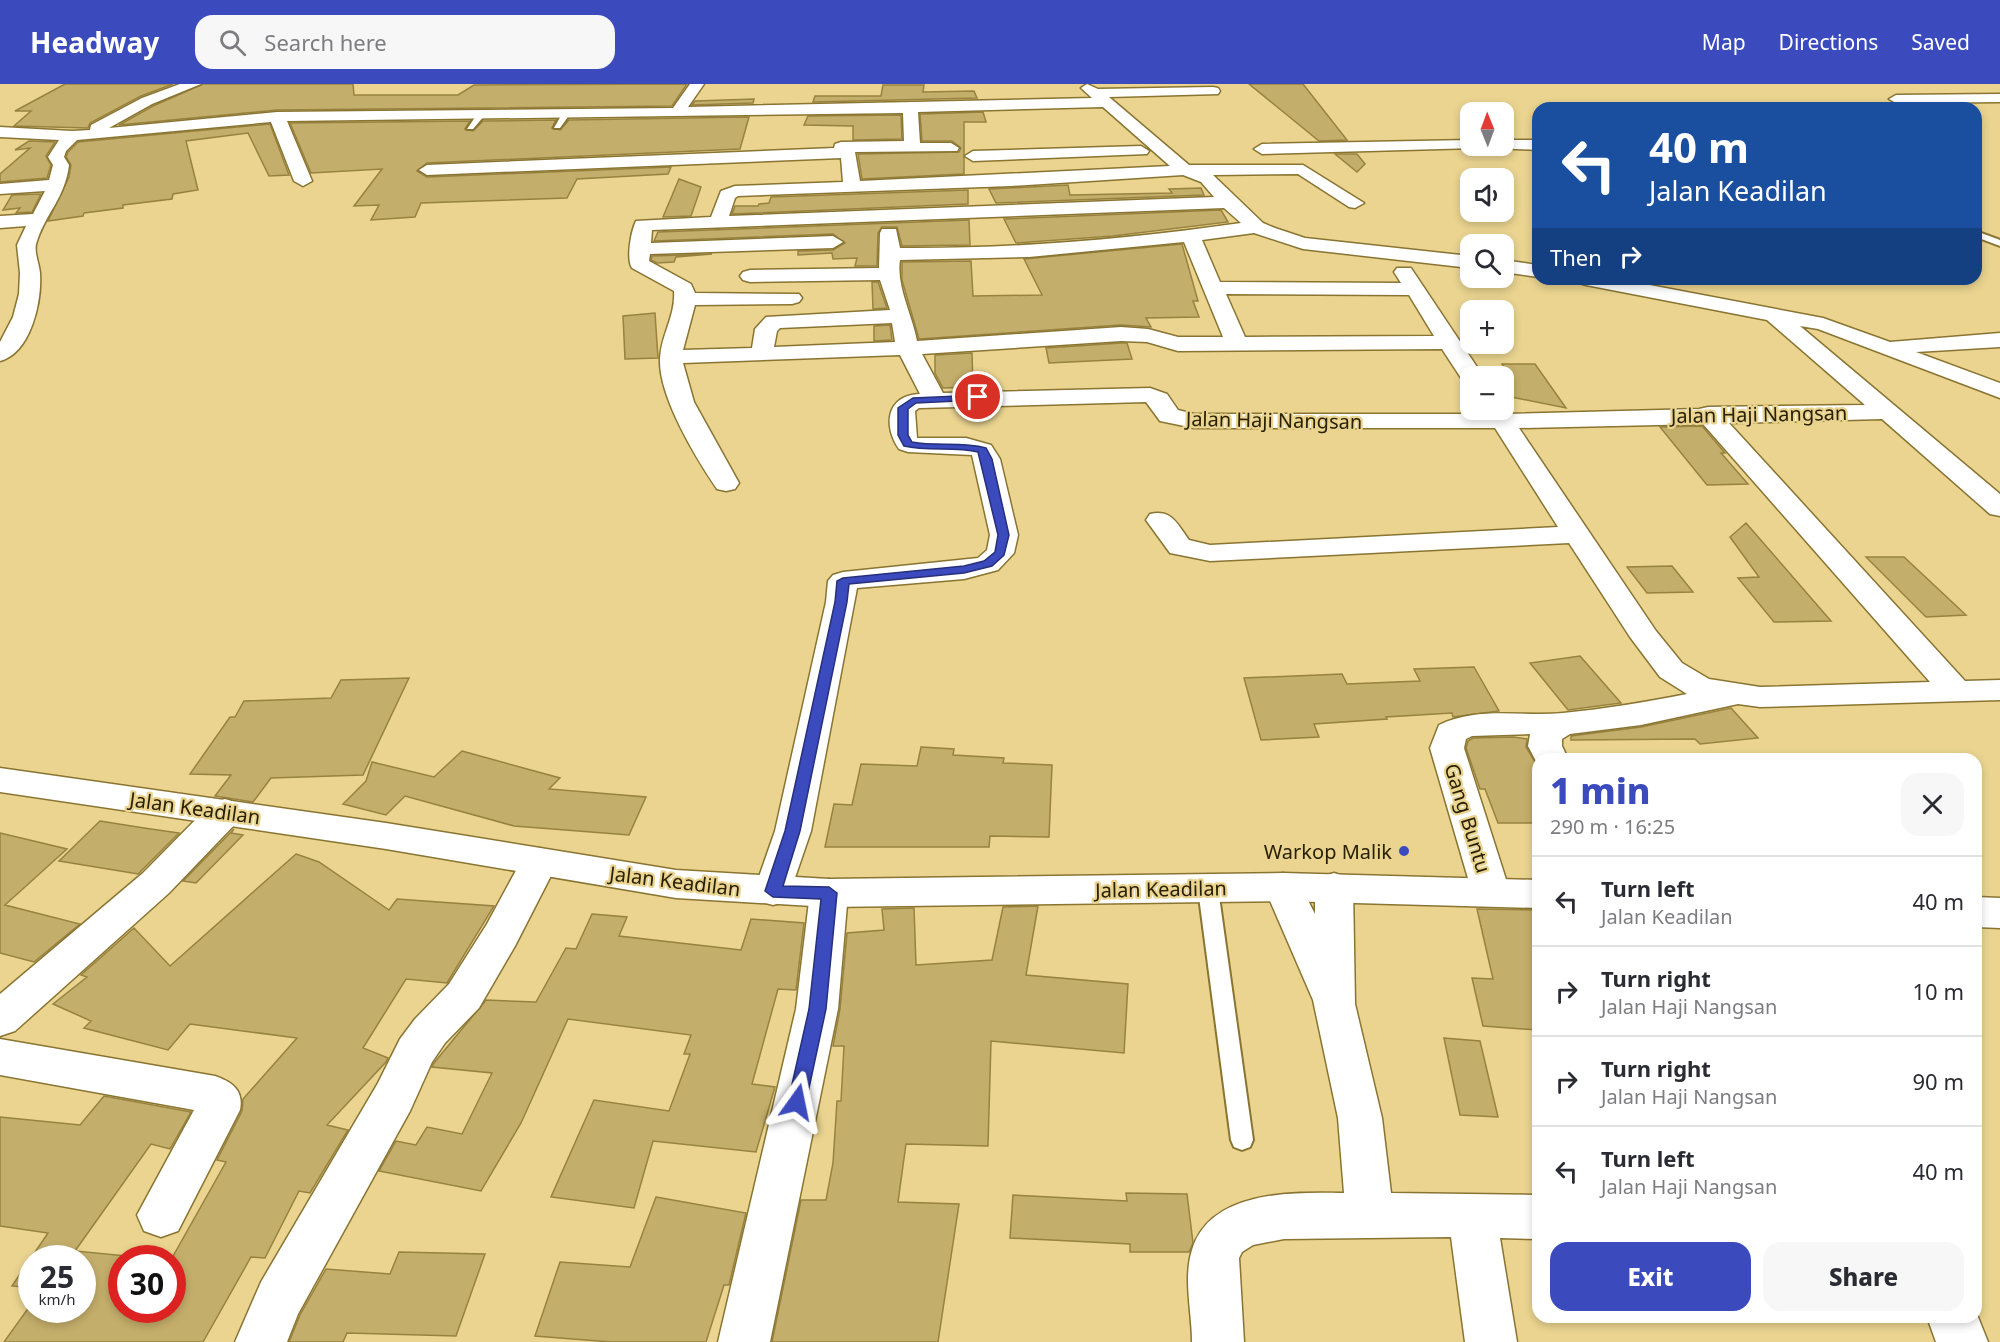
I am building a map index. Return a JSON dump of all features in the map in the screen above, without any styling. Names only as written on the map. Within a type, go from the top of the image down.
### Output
[{"type":"street","points":[[0,354],[5,350],[25,315],[30,274],[26,244],[57,185],[61,165],[56,157],[58,150],[79,135],[147,101],[194,84]]},
{"type":"street","points":[[677,112],[696,84]]},
{"type":"street","points":[[2000,88],[1899,94],[2000,98]]},
{"type":"street","points":[[0,132],[79,135],[277,117],[481,115],[560,131],[677,112],[910,108],[1087,90],[1213,91]]},
{"type":"street","points":[[1087,90],[1166,152],[1188,161],[1256,227],[1303,243],[1460,261]]},
{"type":"street","points":[[910,108],[911,146]]},
{"type":"street","points":[[692,160],[714,111]]},
{"type":"street","points":[[277,117],[303,181]]},
{"type":"street","points":[[1245,150],[1460,145]]},
{"type":"street","points":[[1514,145],[1532,145]]},
{"type":"street","points":[[841,147],[951,148]]},
{"type":"street","points":[[1277,148],[1299,169],[1355,203]]},
{"type":"street","points":[[474,152],[554,150],[543,166]]},
{"type":"street","points":[[973,156],[1166,152]]},
{"type":"street","points":[[427,170],[844,153],[849,155],[852,185]]},
{"type":"street","points":[[706,247],[726,222],[728,195],[735,191],[1011,181],[1188,161],[1299,169]]},
{"type":"street","points":[[0,189],[57,185]]},
{"type":"street","points":[[726,483],[683,403],[671,357],[686,299],[684,288],[639,264],[643,225],[1228,202]]},
{"type":"street","points":[[886,217],[890,256],[907,347],[934,398]]},
{"type":"street","points":[[0,222],[40,219]]},
{"type":"street","points":[[750,276],[890,256],[972,255],[1191,237],[1256,227]]},
{"type":"street","points":[[1191,237],[1237,344]]},
{"type":"street","points":[[640,249],[862,241],[890,256]]},
{"type":"street","points":[[1389,252],[1417,289],[1465,366]]},
{"type":"street","points":[[1514,256],[1532,260]]},
{"type":"street","points":[[1447,259],[1460,258]]},
{"type":"street","points":[[1514,264],[1532,262]]},
{"type":"street","points":[[1619,285],[1772,313],[1837,328],[2000,391]]},
{"type":"street","points":[[1211,288],[1417,289]]},
{"type":"street","points":[[686,299],[809,297]]},
{"type":"street","points":[[1772,313],[2000,508]]},
{"type":"street","points":[[0,319],[25,315]]},
{"type":"street","points":[[762,353],[766,329],[774,322],[902,316]]},
{"type":"street","points":[[1815,348],[1837,328]]},
{"type":"street","points":[[671,357],[866,351],[1121,334],[1148,336],[1178,344],[1450,342]]},
{"type":"street","points":[[1887,346],[2000,340]]},
{"type":"street","name":"Jalan Haji Nangsan","points":[[773,891],[793,831],[841,602],[843,581],[964,570],[988,564],[1000,553],[1004,535],[987,459],[982,450],[966,446],[926,448],[908,444],[903,435],[903,408],[913,401],[934,398],[1150,395],[1159,399],[1169,416],[1194,421],[1460,416]]},
{"type":"street","name":"Jalan Haji Nangsan","points":[[1514,415],[1890,412]]},
{"type":"street","points":[[1708,414],[1957,692]]},
{"type":"street","points":[[1502,420],[1575,534],[1658,656],[1671,670],[1699,687],[1760,697],[2000,690]]},
{"type":"street","points":[[1160,520],[1180,547],[1210,553],[1575,534]]},
{"type":"street","points":[[1548,753],[1545,746],[1546,735],[1561,724],[1641,714],[1738,694]]},
{"type":"street","name":"Gang Buntu","points":[[1491,892],[1446,748],[1450,733],[1459,728],[1474,725],[1561,724]]},
{"type":"street","name":"Jalan Keadilan","points":[[0,780],[225,812],[676,884],[829,893],[1334,887],[1532,894]]},
{"type":"street","points":[[0,1019],[156,883],[225,812]]},
{"type":"street","points":[[261,1342],[279,1299],[394,1097],[415,1052],[430,1031],[464,996],[501,935],[539,862]]},
{"type":"street","points":[[1283,887],[1334,1004],[1360,1118],[1370,1216]]},
{"type":"street","points":[[1334,887],[1334,1004]]},
{"type":"street","points":[[744,1342],[817,1009],[829,893]]},
{"type":"street","points":[[1982,912],[2000,913]]},
{"type":"street","points":[[0,1057],[215,1095],[220,1100],[218,1110],[161,1215]]},
{"type":"street","points":[[1472,1215],[1491,1342]]},
{"type":"street","points":[[1218,1342],[1215,1251],[1226,1234],[1266,1219],[1472,1215],[1532,1217]]},
{"type":"street","points":[[1954,1323],[1962,1342]]},
{"type":"lane","points":[[470,127],[481,115]]},
{"type":"lane","points":[[1982,236],[2000,243]]},
{"type":"lane","points":[[1208,888],[1242,1140]]},
{"type":"building","points":[[65,84],[173,84],[141,96],[90,123],[88,128],[14,126],[31,111],[15,111]]},
{"type":"building","points":[[203,84],[353,84],[354,95],[458,95],[474,85],[687,84],[672,106],[277,110],[119,125],[153,106]]},
{"type":"building","points":[[1249,84],[1303,84],[1347,140],[1319,141]]},
{"type":"building","points":[[883,85],[924,85],[923,92],[974,91],[977,98],[813,102],[815,96],[881,96]]},
{"type":"building","points":[[754,99],[753,103],[692,105],[695,101]]},
{"type":"building","points":[[983,112],[986,122],[964,122],[964,174],[862,179],[858,154],[959,152],[961,148],[952,141],[922,141],[920,114]]},
{"type":"building","points":[[901,115],[902,139],[853,140],[853,126],[804,125],[808,116]]},
{"type":"building","points":[[749,117],[740,149],[427,163],[417,171],[427,177],[671,167],[668,174],[577,179],[567,198],[421,203],[415,217],[371,220],[379,205],[354,206],[382,169],[311,173],[290,123],[470,121],[465,129],[473,131],[483,121],[556,120],[552,128],[560,130],[569,120]]},
{"type":"building","points":[[270,124],[289,175],[269,176],[248,133],[186,141],[198,190],[173,194],[172,199],[123,205],[123,208],[48,221],[69,177],[71,165],[66,157],[78,142]]},
{"type":"building","points":[[29,141],[55,142],[46,156],[51,165],[47,178],[0,182],[0,174],[30,148],[15,150]]},
{"type":"building","points":[[1335,154],[1357,154],[1365,164],[1357,172]]},
{"type":"building","points":[[679,179],[701,187],[691,216],[663,217]]},
{"type":"building","points":[[1068,185],[1070,195],[1172,193],[1169,189],[1201,188],[1204,195],[996,203],[989,189]]},
{"type":"building","points":[[968,190],[968,204],[732,214],[735,206],[758,206],[769,203],[771,197]]},
{"type":"building","points":[[41,194],[32,212],[16,213],[20,208],[3,210],[12,195]]},
{"type":"building","points":[[1221,210],[1228,222],[1113,236],[1016,243],[1004,219]]},
{"type":"building","points":[[969,220],[970,245],[902,246],[897,227],[882,227],[878,233],[877,266],[855,266],[857,258],[833,259],[832,253],[798,255],[798,251],[833,250],[845,243],[833,234],[654,241],[658,232]]},
{"type":"building","points":[[1182,244],[1198,301],[1193,301],[1199,317],[1146,318],[1151,327],[1121,325],[919,339],[902,280],[902,262],[971,261],[973,296],[1042,295],[1024,259]]},
{"type":"building","points":[[712,254],[676,257],[674,262],[657,263],[651,260],[652,256]]},
{"type":"building","points":[[872,282],[878,282],[887,308],[873,309]]},
{"type":"building","points":[[655,313],[658,358],[625,359],[623,316]]},
{"type":"building","points":[[890,325],[892,340],[874,341],[874,326]]},
{"type":"building","points":[[1127,343],[1132,359],[1049,363],[1046,348]]},
{"type":"building","points":[[972,353],[973,387],[943,388],[935,373],[935,355]]},
{"type":"building","points":[[1502,364],[1535,364],[1566,408],[1514,398],[1514,366]]},
{"type":"building","points":[[1702,426],[1725,453],[1721,453],[1748,484],[1707,485],[1660,427]]},
{"type":"building","points":[[1746,523],[1831,621],[1774,622],[1738,578],[1759,577],[1730,537]]},
{"type":"building","points":[[1866,557],[1904,557],[1966,615],[1926,617]]},
{"type":"building","points":[[1672,566],[1693,592],[1647,593],[1627,567]]},
{"type":"building","points":[[1580,656],[1621,703],[1568,710],[1530,663]]},
{"type":"building","points":[[1474,667],[1499,711],[1453,717],[1452,713],[1314,724],[1319,737],[1261,740],[1244,678],[1342,674],[1347,684],[1420,681],[1414,669]]},
{"type":"building","points":[[409,678],[363,775],[271,778],[253,802],[215,796],[231,775],[190,774],[230,717],[235,717],[244,701],[331,698],[341,680]]},
{"type":"building","points":[[1731,708],[1758,738],[1700,744],[1695,739],[1571,740],[1571,736],[1641,727]]},
{"type":"building","points":[[1473,738],[1527,739],[1526,747],[1532,757],[1532,823],[1498,823],[1485,789],[1480,789],[1466,748],[1468,741]]},
{"type":"building","points":[[921,747],[954,749],[953,755],[1004,758],[1003,763],[1052,765],[1049,837],[990,836],[989,847],[825,847],[834,804],[852,805],[861,764],[917,766]]},
{"type":"building","points":[[462,751],[560,778],[549,789],[646,797],[629,835],[514,826],[405,796],[386,815],[343,804],[366,781],[372,762],[434,777]]},
{"type":"building","points":[[100,821],[179,833],[138,874],[59,861]]},
{"type":"building","points":[[234,829],[231,833],[243,835],[196,883],[183,881]]},
{"type":"building","points":[[0,833],[67,849],[5,905],[80,924],[34,962],[0,953]]},
{"type":"building","points":[[296,854],[319,862],[389,910],[397,899],[494,906],[447,983],[406,979],[363,1048],[388,1058],[386,1062],[327,1125],[348,1130],[310,1193],[299,1191],[265,1258],[251,1257],[203,1342],[4,1342],[18,1322],[96,1323],[96,1253],[108,1254],[108,1323],[186,1323],[186,1245],[179,1245],[226,1162],[217,1160],[242,1111],[243,1099],[297,1038],[190,1024],[168,1050],[84,1028],[91,1021],[53,1004],[87,977],[81,975],[134,928],[170,966]]},
{"type":"building","points":[[1038,906],[1026,975],[1128,984],[1124,1053],[991,1041],[988,1146],[906,1144],[898,1202],[959,1204],[938,1342],[772,1342],[801,1200],[826,1200],[833,1163],[837,1101],[841,1101],[844,1046],[833,1046],[840,1009],[847,933],[884,930],[882,909],[914,908],[916,965],[992,960],[1003,907]]},
{"type":"building","points":[[1477,909],[1532,910],[1532,1030],[1483,1026],[1472,978],[1493,979]]},
{"type":"building","points":[[592,914],[627,917],[619,936],[741,950],[751,919],[804,923],[796,990],[778,989],[752,1084],[775,1087],[756,1152],[653,1141],[634,1208],[551,1197],[594,1100],[669,1111],[690,1054],[684,1054],[691,1035],[568,1019],[521,1123],[481,1191],[379,1171],[396,1141],[416,1145],[427,1127],[462,1134],[492,1073],[432,1067],[434,1063],[486,1000],[536,1002],[566,948],[576,949]]},
{"type":"building","points":[[1444,1038],[1480,1041],[1498,1117],[1460,1115]]},
{"type":"building","points":[[104,1096],[191,1112],[170,1149],[151,1144],[79,1245],[40,1245],[48,1233],[0,1226],[0,1117],[80,1125]]},
{"type":"building","points":[[1126,1193],[1187,1194],[1193,1243],[1189,1252],[1130,1252],[1130,1244],[1010,1238],[1013,1195],[1127,1201]]},
{"type":"building","points":[[656,1197],[746,1213],[729,1285],[724,1285],[706,1342],[611,1342],[535,1336],[560,1262],[630,1267]]},
{"type":"building","points":[[399,1252],[485,1254],[456,1336],[347,1333],[343,1342],[289,1342],[300,1315],[326,1269],[390,1274]]},
{"type":"building","points":[[18,1277],[18,1287],[12,1286]]},
{"type":"place","name":"Warkop Malik","points":[[1404,851]]},
{"type":"route","points":[[797,1102],[817,1009],[829,893],[773,891],[793,831],[841,602],[843,581],[964,570],[988,564],[1000,553],[1004,535],[987,459],[982,450],[966,446],[926,448],[908,444],[903,435],[903,408],[913,401],[978,397]]}]
